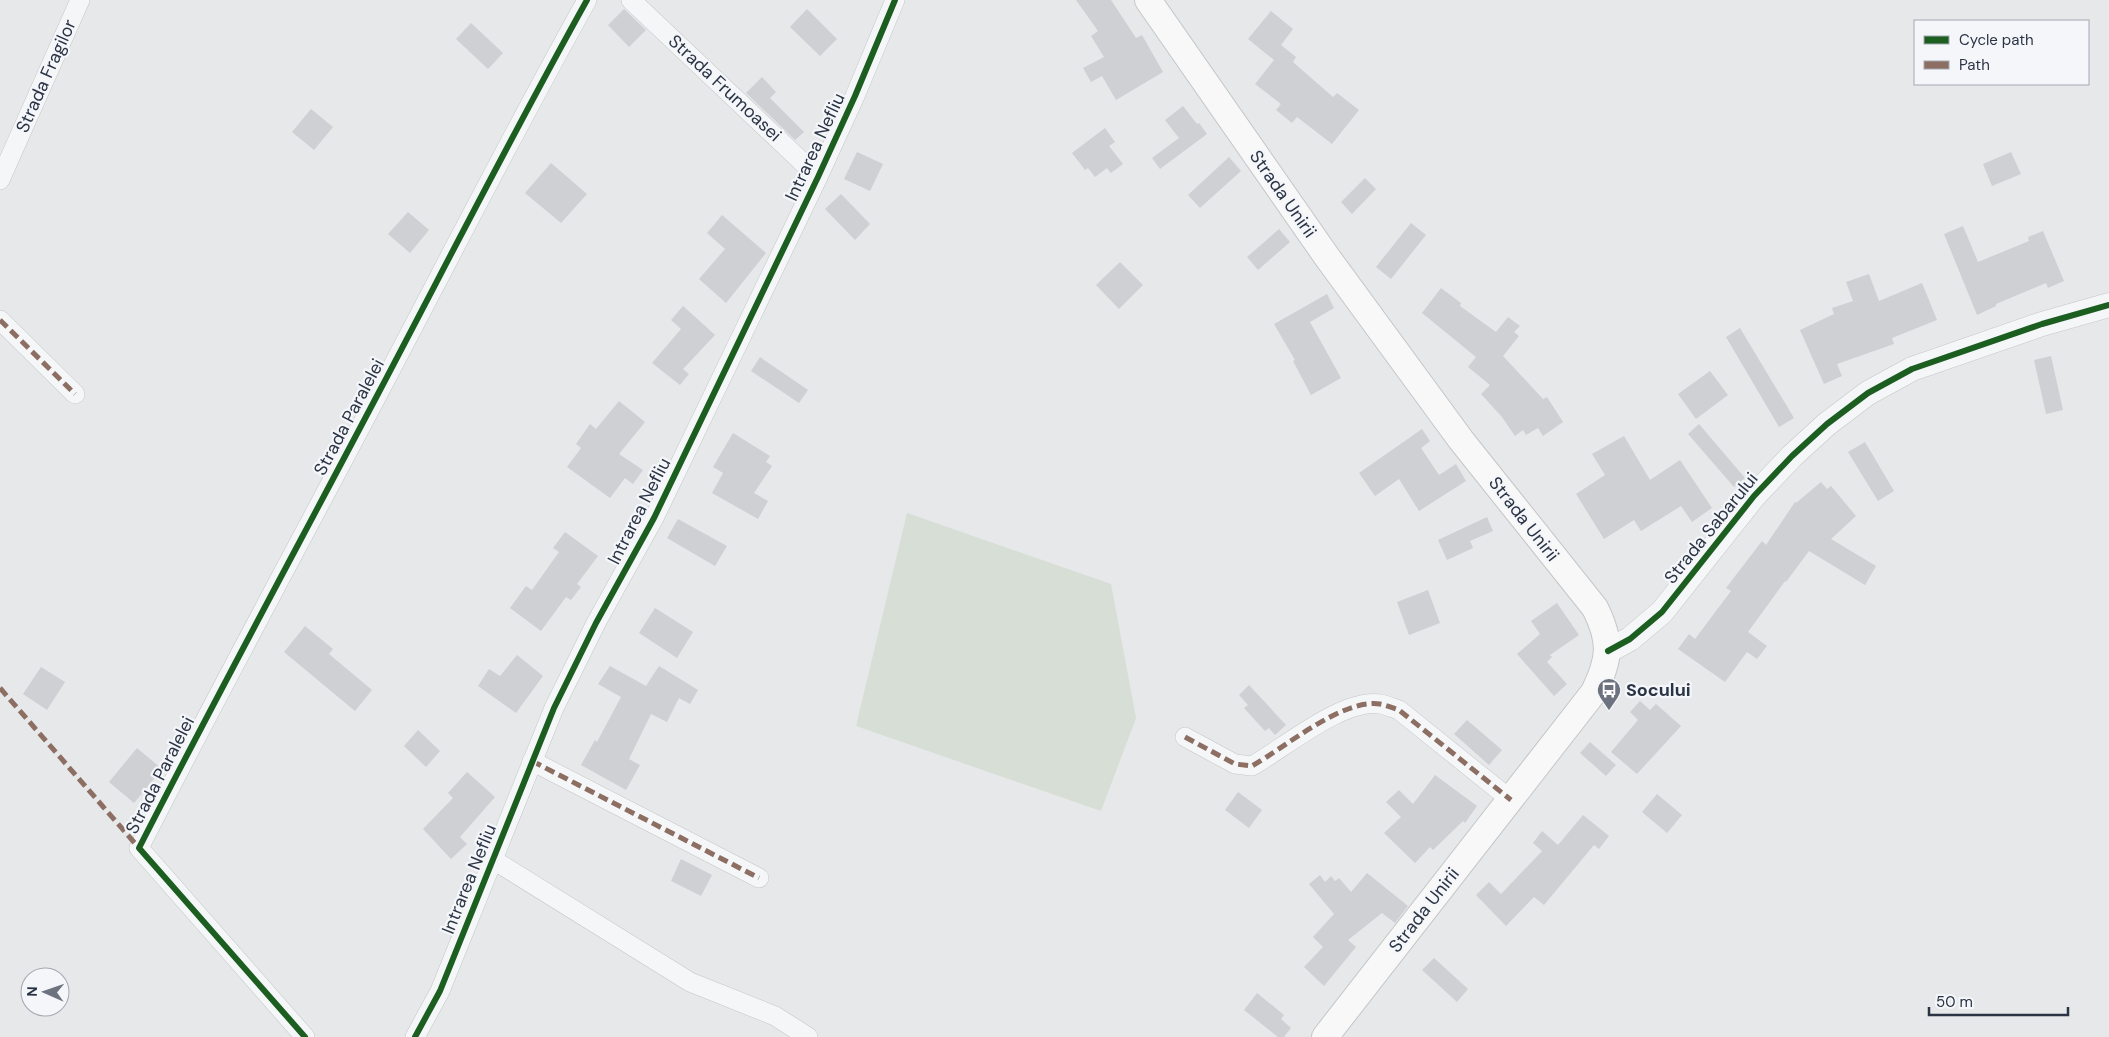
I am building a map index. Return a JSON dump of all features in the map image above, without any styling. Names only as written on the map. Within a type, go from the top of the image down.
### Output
[{"type":"main road","name":"Strada Unirii","points":[[1148,0],[1327,257],[1461,440],[1595,608],[1605,627],[1608,651],[1603,674],[1594,692],[1325,1037]]},
{"type":"street","name":"Strada Fragilor","points":[[0,180],[80,0]]},
{"type":"street","name":"Strada Paralelei","points":[[305,1037],[139,848],[468,221],[587,0]]},
{"type":"street","name":"Strada Frumoasei","points":[[631,0],[818,177]]},
{"type":"street","name":"Intrarea Nefliu","points":[[415,1037],[440,991],[554,708],[596,623],[654,518],[818,177],[855,96],[895,0]]},
{"type":"street","name":"Strada Sabarului","points":[[1608,651],[1630,639],[1662,612],[1760,489],[1827,424],[1868,394],[1912,369],[2042,324],[2109,305]]},
{"type":"street","points":[[0,320],[75,394]]},
{"type":"street","points":[[1185,737],[1235,764],[1252,766],[1323,721],[1362,704],[1380,704],[1399,710],[1511,800]]},
{"type":"street","points":[[532,761],[759,878]]},
{"type":"street","points":[[492,859],[690,982],[775,1016],[808,1037]]},
{"type":"shaded area","points":[[907,513],[1111,584],[1136,718],[1101,811],[856,726]]},
{"type":"building","points":[[1076,0],[1111,0],[1136,38],[1142,35],[1163,72],[1116,100],[1102,76],[1091,82],[1083,68],[1104,57],[1091,36],[1098,31]]},
{"type":"building","points":[[624,9],[646,30],[629,47],[608,25]]},
{"type":"building","points":[[807,9],[837,39],[820,56],[790,27]]},
{"type":"building","points":[[1271,11],[1293,29],[1281,45],[1296,57],[1293,62],[1333,97],[1337,93],[1359,110],[1332,144],[1297,117],[1292,123],[1276,110],[1281,104],[1255,84],[1274,60],[1248,39]]},
{"type":"building","points":[[471,23],[503,53],[488,69],[456,39]]},
{"type":"building","points":[[762,77],[776,92],[770,98],[804,132],[795,140],[746,93]]},
{"type":"building","points":[[1183,106],[1207,134],[1160,169],[1152,158],[1179,138],[1165,120]]},
{"type":"building","points":[[311,109],[333,127],[314,150],[292,132]]},
{"type":"building","points":[[1105,128],[1115,142],[1109,146],[1123,164],[1111,173],[1107,168],[1095,177],[1088,168],[1085,170],[1072,153]]},
{"type":"building","points":[[857,152],[883,164],[870,191],[844,179]]},
{"type":"building","points":[[2011,152],[2021,174],[1992,186],[1983,164]]},
{"type":"building","points":[[1229,157],[1241,171],[1200,208],[1188,195]]},
{"type":"building","points":[[551,163],[587,194],[561,223],[525,193]]},
{"type":"building","points":[[1365,178],[1376,189],[1352,214],[1341,202]]},
{"type":"building","points":[[841,194],[870,224],[855,240],[825,209]]},
{"type":"building","points":[[408,212],[429,230],[410,253],[388,234]]},
{"type":"building","points":[[722,215],[766,253],[726,303],[699,279],[725,249],[707,233]]},
{"type":"building","points":[[1411,223],[1426,235],[1391,279],[1376,267]]},
{"type":"building","points":[[1963,226],[1978,262],[2029,241],[2028,237],[2043,231],[2064,281],[2048,288],[2046,283],[1996,304],[1996,306],[1977,315],[1944,234]]},
{"type":"building","points":[[1279,229],[1290,242],[1258,270],[1247,257]]},
{"type":"building","points":[[1120,262],[1143,285],[1119,309],[1096,285]]},
{"type":"building","points":[[1869,274],[1879,301],[1922,283],[1937,320],[1892,338],[1894,344],[1837,364],[1842,376],[1824,384],[1800,330],[1834,314],[1832,308],[1853,301],[1846,282]]},
{"type":"building","points":[[1441,288],[1461,303],[1460,306],[1496,332],[1508,317],[1520,326],[1514,332],[1519,336],[1503,356],[1543,399],[1547,397],[1563,422],[1543,436],[1538,428],[1526,435],[1523,430],[1515,436],[1502,417],[1481,394],[1490,385],[1468,367],[1476,357],[1422,313]]},
{"type":"building","points":[[1327,294],[1334,308],[1310,322],[1341,378],[1311,395],[1293,361],[1295,360],[1274,324]]},
{"type":"building","points":[[683,306],[715,335],[683,369],[689,374],[680,385],[652,363],[681,329],[671,320]]},
{"type":"building","points":[[1740,328],[1794,418],[1779,427],[1726,337]]},
{"type":"building","points":[[2051,356],[2063,410],[2046,414],[2034,360]]},
{"type":"building","points":[[760,357],[808,390],[799,403],[751,371]]},
{"type":"building","points":[[1710,371],[1728,395],[1696,419],[1678,394]]},
{"type":"building","points":[[619,401],[645,422],[619,454],[643,470],[633,484],[625,478],[610,498],[567,467],[581,448],[576,444],[590,424],[596,429]]},
{"type":"building","points":[[1699,424],[1745,478],[1734,487],[1688,434]]},
{"type":"building","points":[[1422,429],[1430,441],[1421,448],[1439,475],[1456,464],[1466,481],[1419,511],[1399,479],[1375,496],[1359,473]]},
{"type":"building","points":[[733,433],[770,456],[766,462],[772,466],[754,493],[768,501],[758,519],[712,493],[723,473],[713,467]]},
{"type":"building","points":[[1624,436],[1650,480],[1680,460],[1712,508],[1692,522],[1681,506],[1641,531],[1634,520],[1604,539],[1576,494],[1605,475],[1592,454]]},
{"type":"building","points":[[1865,442],[1894,491],[1878,501],[1848,452]]},
{"type":"building","points":[[1821,482],[1827,489],[1831,486],[1856,516],[1831,539],[1876,566],[1865,585],[1809,551],[1748,632],[1767,646],[1757,659],[1747,652],[1725,682],[1678,649],[1689,634],[1695,639],[1731,591],[1726,588],[1762,541],[1766,545],[1795,502]]},
{"type":"building","points":[[1487,517],[1493,531],[1470,541],[1473,548],[1447,560],[1438,540]]},
{"type":"building","points":[[678,519],[727,546],[715,566],[667,538]]},
{"type":"building","points":[[565,532],[598,556],[577,584],[581,587],[571,600],[566,597],[541,631],[510,608],[526,586],[532,590],[559,552],[553,548]]},
{"type":"building","points":[[1428,590],[1440,623],[1409,635],[1397,602]]},
{"type":"building","points":[[1557,603],[1579,635],[1550,655],[1552,657],[1547,662],[1567,684],[1554,696],[1517,654],[1540,634],[1531,621]]},
{"type":"building","points":[[655,608],[693,632],[677,658],[639,633]]},
{"type":"building","points":[[305,626],[333,649],[329,654],[372,690],[355,711],[284,652]]},
{"type":"building","points":[[517,655],[543,676],[516,713],[478,686],[489,669],[500,676]]},
{"type":"building","points":[[610,666],[646,686],[659,666],[698,690],[690,704],[679,698],[667,722],[651,714],[629,759],[640,765],[626,790],[581,765],[595,740],[597,742],[621,697],[598,684]]},
{"type":"building","points":[[41,667],[65,682],[47,710],[23,694]]},
{"type":"building","points":[[1249,685],[1286,725],[1275,735],[1269,728],[1265,731],[1244,708],[1248,705],[1239,695]]},
{"type":"building","points":[[1640,701],[1650,710],[1656,704],[1681,726],[1637,774],[1611,752],[1638,720],[1630,712]]},
{"type":"building","points":[[1467,720],[1502,750],[1489,765],[1454,734]]},
{"type":"building","points":[[418,730],[440,751],[426,767],[404,746]]},
{"type":"building","points":[[1590,742],[1616,765],[1606,776],[1580,753]]},
{"type":"building","points":[[137,748],[162,769],[134,803],[109,782]]},
{"type":"building","points":[[467,772],[495,797],[460,837],[467,844],[451,859],[423,829],[453,798],[448,793]]},
{"type":"building","points":[[1435,775],[1477,806],[1465,823],[1463,821],[1433,850],[1430,847],[1415,863],[1384,833],[1401,817],[1386,802],[1399,790],[1413,804]]},
{"type":"building","points":[[1238,792],[1262,810],[1249,828],[1225,810]]},
{"type":"building","points":[[1657,794],[1682,815],[1667,833],[1642,812]]},
{"type":"building","points":[[1583,815],[1609,836],[1599,849],[1594,845],[1544,905],[1534,897],[1506,926],[1476,895],[1489,882],[1501,894],[1542,851],[1533,843],[1542,831],[1558,845]]},
{"type":"building","points":[[681,859],[712,875],[701,896],[671,881]]},
{"type":"building","points":[[1367,873],[1408,906],[1395,923],[1382,913],[1348,940],[1356,947],[1324,986],[1304,967],[1323,947],[1313,937],[1334,914],[1309,884],[1320,875],[1325,882],[1331,876],[1335,881],[1339,878],[1351,892]]},
{"type":"building","points":[[1434,958],[1468,989],[1457,1002],[1422,970]]},
{"type":"building","points":[[1257,993],[1284,1015],[1281,1019],[1291,1028],[1284,1037],[1278,1037],[1244,1010]]},
{"type":"marked path","points":[[0,320],[75,394]]},
{"type":"marked path","points":[[0,688],[139,848]]},
{"type":"marked path","points":[[1185,737],[1235,764],[1252,766],[1332,716],[1365,704],[1380,704],[1399,710],[1511,800]]},
{"type":"marked path","points":[[532,761],[759,878]]},
{"type":"cycle path","points":[[305,1037],[139,848],[508,146],[587,0]]},
{"type":"cycle path","points":[[415,1037],[440,991],[554,708],[596,623],[654,518],[818,177],[855,96],[895,0]]},
{"type":"cycle path","points":[[1608,651],[1630,639],[1662,612],[1754,496],[1792,456],[1827,424],[1868,393],[1912,369],[2042,324],[2109,305]]},
{"type":"place","name":"Socului","points":[[1609,711]]}]
